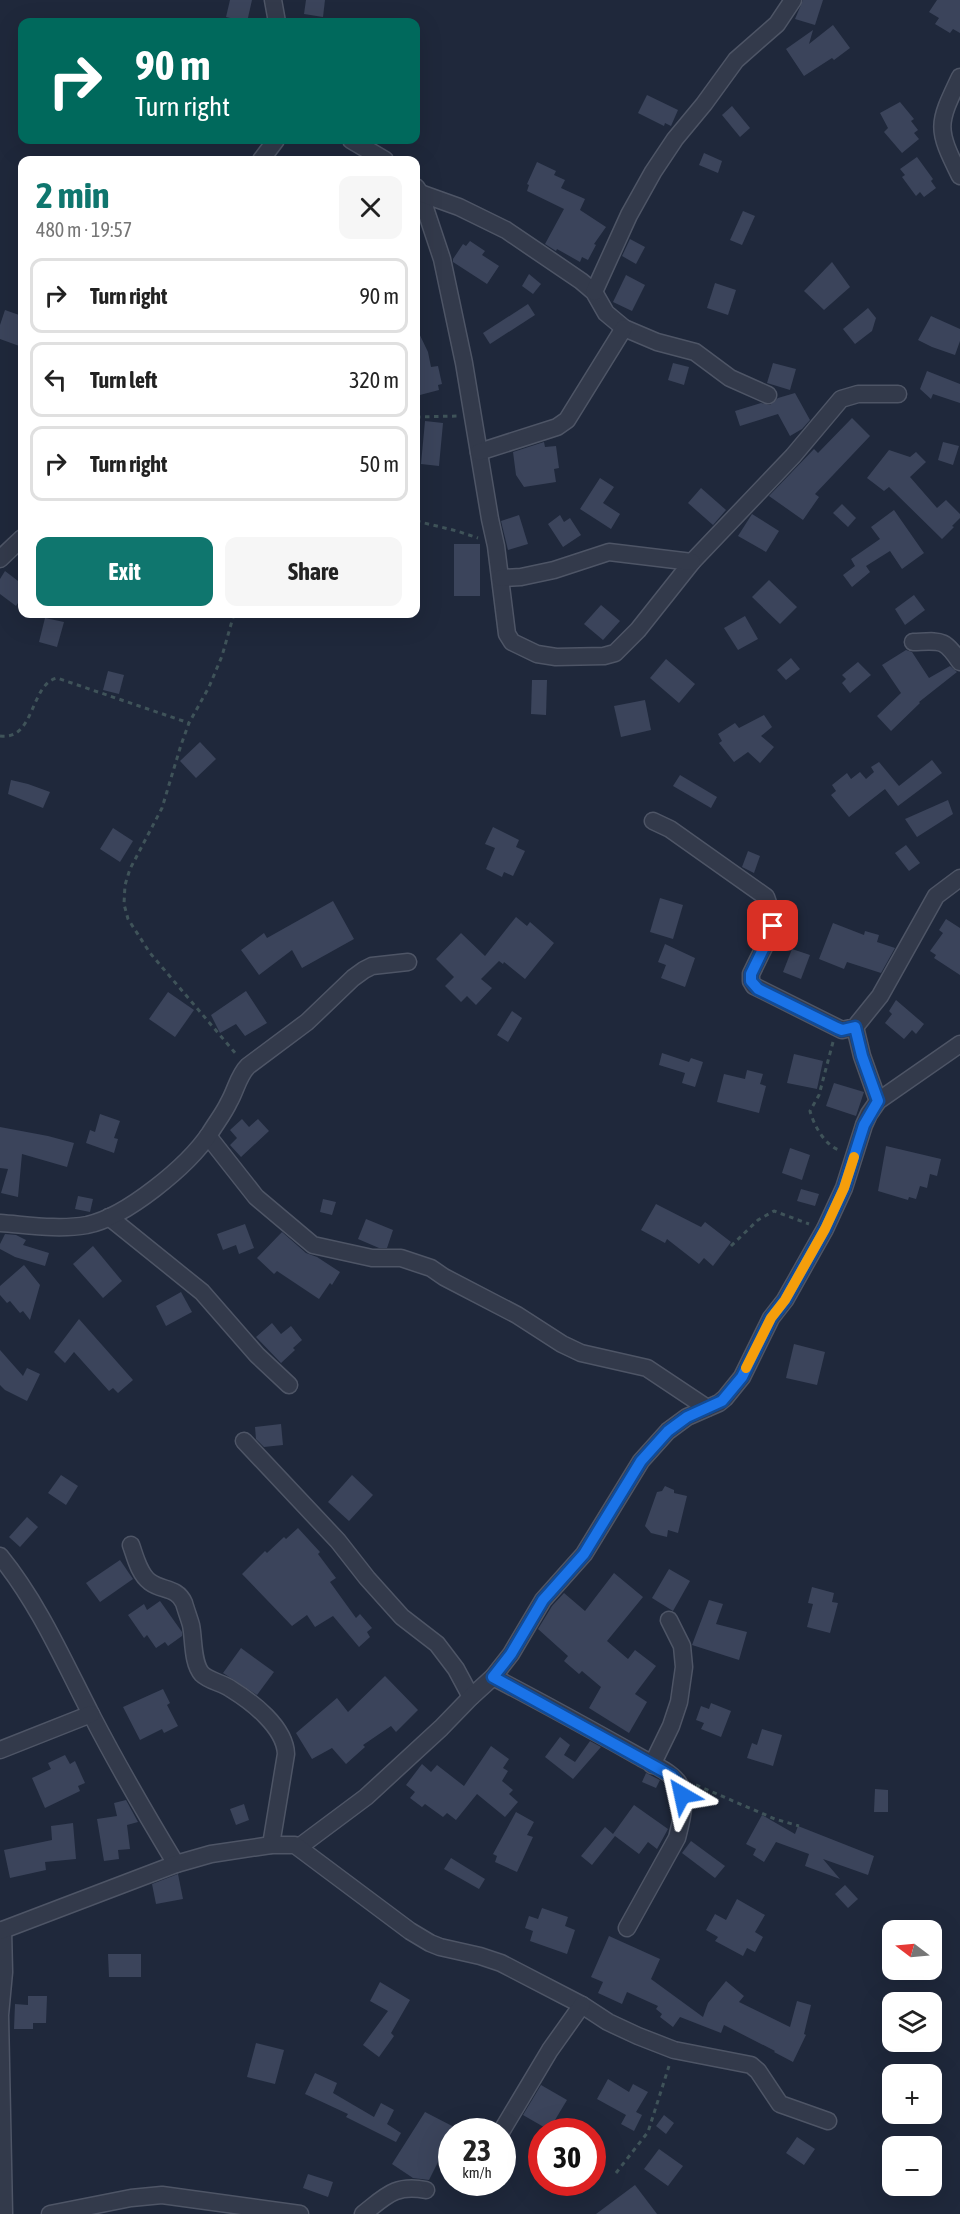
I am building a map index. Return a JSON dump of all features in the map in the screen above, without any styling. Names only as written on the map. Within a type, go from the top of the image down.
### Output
[{"type":"street","points":[[273,0],[276,18]]},
{"type":"street","points":[[594,292],[629,215],[652,172],[736,60],[777,24],[793,0]]},
{"type":"street","points":[[960,77],[945,108],[942,126],[944,141],[960,176]]},
{"type":"street","points":[[358,144],[378,156]]},
{"type":"street","points":[[420,191],[506,230],[581,280],[594,292],[606,313],[624,328],[657,342],[695,352],[730,378],[768,395]]},
{"type":"street","points":[[420,196],[442,259],[464,363],[471,415],[496,546],[507,634],[512,642],[537,654],[556,657],[604,656],[619,650],[638,630],[692,562],[793,456],[841,399],[858,394],[898,394]]},
{"type":"street","points":[[479,452],[557,427],[567,420],[624,328]]},
{"type":"street","points":[[0,560],[18,542]]},
{"type":"street","points":[[501,578],[521,577],[554,570],[609,552],[692,562]]},
{"type":"street","points":[[912,642],[946,644],[960,662]]},
{"type":"street","points":[[653,820],[670,829],[766,897],[773,918],[773,926],[750,977],[754,986],[842,1030],[855,1027],[892,976],[936,896],[960,878]]},
{"type":"street","points":[[0,1222],[60,1227],[84,1225],[110,1217],[167,1179],[184,1164],[208,1136],[248,1066],[307,1023],[364,970],[372,966],[408,962]]},
{"type":"street","points":[[855,1027],[862,1056],[878,1101]]},
{"type":"street","points":[[299,1847],[366,1797],[493,1677],[511,1654],[543,1600],[584,1554],[641,1461],[668,1431],[687,1417],[722,1401],[742,1377],[771,1318],[785,1300],[825,1229],[844,1188],[866,1120],[878,1101],[960,1044]]},
{"type":"street","points":[[208,1136],[256,1197],[313,1245],[372,1258],[401,1258],[431,1268],[581,1353],[647,1368],[707,1408]]},
{"type":"street","points":[[110,1217],[202,1292],[257,1355],[289,1385]]},
{"type":"street","points":[[244,1441],[338,1541],[402,1617],[437,1644],[456,1669],[471,1697]]},
{"type":"street","points":[[131,1545],[146,1578],[150,1582],[178,1593],[183,1602],[191,1623],[200,1673],[231,1689],[253,1704],[284,1740],[286,1754],[271,1845]]},
{"type":"street","points":[[0,1556],[30,1599],[132,1792],[176,1864]]},
{"type":"street","points":[[652,1765],[671,1726],[684,1667],[682,1646],[669,1620]]},
{"type":"street","points":[[493,1677],[672,1776],[679,1785],[683,1806],[677,1839],[627,1928]]},
{"type":"street","points":[[0,1750],[91,1714]]},
{"type":"street","points":[[4,2214],[0,2015],[4,1972],[2,1931],[176,1864],[211,1854],[271,1845],[299,1847],[393,1919],[430,1943],[501,1963],[582,2005],[608,2022],[674,2050],[751,2065],[758,2071],[780,2104],[828,2121]]},
{"type":"street","points":[[509,2118],[550,2050],[582,2005]]},
{"type":"street","points":[[363,2214],[385,2196],[399,2189],[409,2187],[426,2190]]},
{"type":"street","points":[[50,2214],[131,2198],[162,2195],[300,2214]]},
{"type":"path","points":[[420,417],[471,415]]},
{"type":"path","points":[[420,521],[457,531],[496,546]]},
{"type":"path","points":[[233,618],[222,656],[209,687],[189,723],[162,808],[124,885],[125,911],[128,919],[150,952],[224,1041],[248,1066]]},
{"type":"path","points":[[0,736],[10,737],[19,732],[46,683],[57,678],[189,723]]},
{"type":"path","points":[[837,1028],[819,1095],[810,1111],[812,1120],[830,1147],[854,1156]]},
{"type":"path","points":[[731,1246],[758,1220],[774,1211],[825,1229]]},
{"type":"path","points":[[672,1776],[775,1819],[798,1826]]},
{"type":"path","points":[[616,2173],[648,2133],[674,2050]]},
{"type":"building","points":[[230,0],[252,0],[248,18],[226,17]]},
{"type":"building","points":[[306,0],[325,0],[323,17],[304,14]]},
{"type":"building","points":[[803,0],[823,0],[815,25],[795,19]]},
{"type":"building","points":[[937,0],[960,0],[960,33],[953,29],[950,33],[935,24],[939,18],[929,12]]},
{"type":"building","points":[[833,25],[850,48],[834,60],[832,58],[804,76],[786,49],[813,30],[809,44]]},
{"type":"building","points":[[647,95],[678,110],[671,126],[665,123],[664,126],[638,113]]},
{"type":"building","points":[[900,102],[914,119],[911,121],[918,130],[914,133],[919,139],[902,153],[884,132],[888,128],[880,113]]},
{"type":"building","points":[[732,106],[750,128],[740,137],[722,115]]},
{"type":"building","points":[[704,153],[722,161],[718,173],[699,165]]},
{"type":"building","points":[[917,157],[933,179],[931,181],[936,188],[924,197],[920,192],[916,196],[902,177],[905,175],[900,169]]},
{"type":"building","points":[[537,162],[556,171],[554,175],[565,180],[561,188],[585,199],[580,210],[606,227],[594,244],[596,245],[588,260],[582,257],[580,262],[545,244],[564,209],[527,191],[529,185],[527,184]]},
{"type":"building","points":[[743,211],[755,216],[742,245],[730,240]]},
{"type":"building","points":[[630,239],[645,247],[636,264],[622,256]]},
{"type":"building","points":[[470,241],[485,251],[482,255],[499,266],[487,284],[453,262],[463,244],[466,246]]},
{"type":"building","points":[[832,262],[850,287],[824,310],[804,291]]},
{"type":"building","points":[[529,274],[541,284],[533,294],[522,286]]},
{"type":"building","points":[[626,275],[645,285],[632,311],[613,302]]},
{"type":"building","points":[[715,283],[736,290],[728,315],[707,308]]},
{"type":"building","points":[[528,304],[535,315],[490,344],[483,333]]},
{"type":"building","points":[[868,308],[876,318],[872,331],[855,344],[843,329]]},
{"type":"building","points":[[5,310],[18,315],[18,346],[0,339],[0,325]]},
{"type":"building","points":[[931,316],[960,329],[960,341],[955,355],[918,340]]},
{"type":"building","points":[[420,335],[428,352],[431,367],[438,366],[442,384],[438,385],[439,390],[420,395]]},
{"type":"building","points":[[673,363],[689,367],[684,385],[668,380]]},
{"type":"building","points":[[773,363],[796,369],[790,390],[767,383]]},
{"type":"building","points":[[927,371],[960,384],[960,403],[933,394],[931,399],[920,389]]},
{"type":"building","points":[[795,393],[810,420],[802,429],[790,436],[778,414],[740,426],[735,411],[761,403],[770,405],[778,398]]},
{"type":"building","points":[[852,418],[870,436],[815,494],[819,497],[803,520],[769,496],[814,449],[818,453]]},
{"type":"building","points":[[425,421],[443,423],[439,466],[421,464]]},
{"type":"building","points":[[544,442],[545,447],[556,446],[559,468],[554,469],[556,482],[524,487],[516,475],[513,452]]},
{"type":"building","points":[[943,442],[959,446],[953,465],[938,460]]},
{"type":"building","points":[[889,450],[910,457],[916,452],[926,462],[910,477],[937,508],[946,500],[960,514],[960,518],[952,526],[954,527],[942,539],[889,487],[884,491],[867,478]]},
{"type":"building","points":[[600,478],[614,487],[603,503],[620,514],[611,529],[580,509]]},
{"type":"building","points":[[701,488],[726,510],[713,525],[688,503]]},
{"type":"building","points":[[842,504],[856,518],[848,527],[833,513]]},
{"type":"building","points":[[894,510],[924,553],[902,569],[890,551],[866,566],[870,572],[852,587],[843,575],[855,566],[851,559],[880,539],[871,527]]},
{"type":"building","points":[[752,514],[779,531],[766,552],[738,536]]},
{"type":"building","points":[[519,515],[528,544],[508,550],[501,521]]},
{"type":"building","points":[[560,515],[564,522],[570,518],[581,535],[563,547],[548,524]]},
{"type":"building","points":[[454,544],[480,544],[480,596],[454,596]]},
{"type":"building","points":[[5,571],[18,581],[16,606],[0,594],[0,579]]},
{"type":"building","points":[[769,580],[797,607],[780,624],[752,597]]},
{"type":"building","points":[[914,595],[925,610],[905,625],[895,609]]},
{"type":"building","points":[[601,605],[620,621],[603,640],[584,624]]},
{"type":"building","points":[[745,616],[758,639],[738,650],[724,628]]},
{"type":"building","points":[[45,618],[64,622],[57,647],[39,642]]},
{"type":"building","points":[[906,650],[912,652],[929,678],[950,666],[957,672],[919,702],[891,731],[877,716],[901,693],[882,665]]},
{"type":"building","points":[[791,658],[800,669],[786,680],[777,670]]},
{"type":"building","points":[[666,659],[695,684],[679,703],[650,678]]},
{"type":"building","points":[[858,662],[871,675],[850,693],[842,683],[846,679],[842,675]]},
{"type":"building","points":[[108,671],[124,675],[119,694],[103,690]]},
{"type":"building","points":[[532,680],[547,680],[546,715],[531,714]]},
{"type":"building","points":[[645,700],[651,730],[621,737],[614,706]]},
{"type":"building","points":[[764,715],[772,727],[761,736],[774,747],[760,763],[748,752],[734,762],[719,743],[722,741],[718,734],[735,723],[739,728]]},
{"type":"building","points":[[200,742],[216,759],[196,778],[180,761]]},
{"type":"building","points":[[932,760],[942,773],[898,806],[885,789],[849,817],[831,795],[836,791],[832,785],[847,773],[851,779],[860,772],[866,779],[874,772],[871,767],[879,762],[899,786]]},
{"type":"building","points":[[680,775],[717,797],[711,808],[673,786]]},
{"type":"building","points":[[11,780],[50,792],[43,808],[8,794]]},
{"type":"building","points":[[948,800],[953,814],[917,837],[905,819]]},
{"type":"building","points":[[493,827],[519,840],[516,847],[525,851],[513,876],[504,872],[502,877],[486,869],[495,848],[485,844]]},
{"type":"building","points":[[113,828],[133,841],[120,862],[100,849]]},
{"type":"building","points":[[906,845],[920,863],[909,871],[895,853]]},
{"type":"building","points":[[748,851],[760,856],[754,873],[742,867]]},
{"type":"building","points":[[660,898],[683,905],[673,939],[650,932]]},
{"type":"building","points":[[333,901],[354,939],[302,968],[292,950],[259,975],[241,950],[264,933],[267,938]]},
{"type":"building","points":[[516,917],[527,926],[530,922],[554,943],[525,979],[504,962],[503,964],[499,961],[481,979],[492,988],[476,1005],[467,996],[461,1002],[445,986],[454,977],[436,959],[461,933],[485,956]]},
{"type":"building","points":[[946,919],[960,928],[960,975],[934,958],[936,955],[930,951],[943,933],[939,930]]},
{"type":"building","points":[[833,923],[864,935],[865,931],[879,935],[877,942],[895,948],[881,973],[847,962],[844,969],[819,959]]},
{"type":"building","points":[[665,944],[695,958],[685,987],[661,978],[666,965],[658,962]]},
{"type":"building","points":[[792,949],[810,955],[801,979],[783,972]]},
{"type":"building","points":[[246,991],[267,1023],[245,1036],[236,1024],[220,1033],[211,1015]]},
{"type":"building","points":[[168,992],[194,1010],[175,1037],[149,1019]]},
{"type":"building","points":[[896,1000],[924,1024],[916,1034],[912,1030],[904,1039],[885,1023],[892,1014],[889,1011]]},
{"type":"building","points":[[512,1011],[522,1018],[508,1042],[497,1035]]},
{"type":"building","points":[[662,1053],[689,1062],[691,1058],[703,1062],[695,1087],[682,1083],[685,1073],[659,1065]]},
{"type":"building","points":[[794,1054],[823,1061],[817,1089],[787,1083]]},
{"type":"building","points":[[747,1070],[763,1074],[760,1084],[766,1086],[759,1113],[717,1102],[724,1074],[745,1079]]},
{"type":"building","points":[[834,1083],[864,1092],[856,1116],[826,1106]]},
{"type":"building","points":[[100,1114],[120,1121],[114,1138],[118,1139],[114,1153],[86,1143],[90,1130],[95,1132]]},
{"type":"building","points":[[242,1119],[249,1127],[258,1119],[269,1131],[241,1157],[230,1145],[237,1138],[230,1130]]},
{"type":"building","points":[[0,1127],[74,1143],[67,1167],[22,1154],[18,1197],[1,1193],[8,1169],[0,1168]]},
{"type":"building","points":[[886,1146],[941,1159],[937,1176],[930,1174],[927,1188],[920,1186],[916,1199],[909,1197],[908,1200],[878,1191]]},
{"type":"building","points":[[790,1148],[810,1155],[802,1180],[782,1173]]},
{"type":"building","points":[[801,1189],[819,1194],[815,1206],[797,1201]]},
{"type":"building","points":[[78,1196],[93,1199],[90,1212],[75,1209]]},
{"type":"building","points":[[323,1199],[336,1202],[332,1215],[320,1212]]},
{"type":"building","points":[[656,1204],[701,1227],[705,1222],[731,1242],[713,1266],[704,1258],[699,1264],[667,1239],[665,1243],[641,1230]]},
{"type":"building","points":[[366,1219],[393,1230],[387,1248],[379,1248],[358,1239]]},
{"type":"building","points":[[245,1224],[254,1248],[239,1254],[236,1245],[223,1250],[217,1234]]},
{"type":"building","points":[[282,1232],[306,1253],[317,1257],[340,1272],[319,1299],[277,1271],[274,1274],[257,1258]]},
{"type":"building","points":[[5,1234],[16,1235],[26,1240],[23,1245],[49,1253],[45,1266],[15,1257],[0,1249]]},
{"type":"building","points":[[93,1246],[122,1281],[103,1298],[73,1264]]},
{"type":"building","points":[[24,1265],[40,1285],[30,1320],[23,1311],[20,1313],[10,1301],[7,1303],[0,1295],[0,1286]]},
{"type":"building","points":[[181,1292],[192,1312],[166,1326],[156,1306]]},
{"type":"building","points":[[79,1319],[133,1380],[118,1393],[113,1388],[109,1391],[74,1352],[65,1363],[54,1352]]},
{"type":"building","points":[[272,1323],[281,1334],[291,1326],[302,1340],[281,1363],[256,1337]]},
{"type":"building","points":[[794,1344],[825,1352],[817,1385],[786,1378]]},
{"type":"building","points":[[0,1350],[23,1376],[27,1368],[40,1374],[27,1401],[0,1385]]},
{"type":"building","points":[[281,1424],[283,1445],[264,1447],[256,1439],[255,1427]]},
{"type":"building","points":[[61,1475],[78,1486],[66,1505],[48,1493]]},
{"type":"building","points":[[352,1475],[373,1495],[349,1521],[328,1502]]},
{"type":"building","points":[[665,1486],[674,1490],[674,1493],[687,1496],[678,1533],[668,1530],[667,1537],[651,1533],[645,1526],[657,1492],[662,1491]]},
{"type":"building","points":[[27,1517],[38,1527],[20,1547],[9,1537]]},
{"type":"building","points":[[298,1528],[320,1552],[318,1554],[336,1578],[330,1582],[356,1618],[360,1614],[372,1628],[367,1632],[370,1637],[359,1647],[333,1616],[315,1627],[307,1615],[292,1626],[242,1574],[265,1551],[267,1553]]},
{"type":"building","points":[[120,1560],[133,1579],[100,1602],[86,1583]]},
{"type":"building","points":[[669,1569],[690,1581],[673,1611],[652,1598]]},
{"type":"building","points":[[614,1573],[643,1597],[607,1641],[628,1659],[635,1650],[656,1666],[635,1694],[647,1702],[629,1733],[589,1708],[601,1687],[582,1671],[579,1674],[564,1661],[568,1656],[538,1629],[552,1606],[564,1593],[585,1611]]},
{"type":"building","points":[[812,1587],[834,1593],[832,1602],[838,1603],[830,1633],[807,1627],[813,1604],[808,1603]]},
{"type":"building","points":[[709,1600],[723,1604],[716,1624],[747,1632],[739,1660],[692,1645]]},
{"type":"building","points":[[160,1601],[182,1632],[182,1636],[168,1646],[165,1642],[156,1648],[147,1635],[144,1638],[128,1615],[144,1604],[147,1610]]},
{"type":"building","points":[[241,1648],[274,1672],[257,1695],[223,1673]]},
{"type":"building","points":[[385,1676],[418,1710],[396,1732],[391,1726],[363,1745],[365,1747],[346,1764],[332,1748],[312,1759],[296,1733],[337,1698],[348,1712]]},
{"type":"building","points":[[163,1689],[170,1703],[167,1705],[178,1726],[164,1733],[162,1729],[140,1740],[123,1707]]},
{"type":"building","points":[[711,1703],[731,1711],[721,1737],[701,1729],[704,1723],[696,1720],[701,1706],[709,1709]]},
{"type":"building","points":[[762,1729],[782,1735],[773,1766],[747,1758],[752,1743],[757,1745]]},
{"type":"building","points":[[560,1737],[570,1745],[564,1755],[575,1762],[590,1741],[601,1747],[573,1779],[545,1757]]},
{"type":"building","points":[[491,1746],[509,1759],[503,1768],[508,1771],[502,1781],[513,1790],[509,1794],[518,1802],[505,1817],[477,1794],[456,1820],[447,1813],[443,1817],[425,1804],[422,1807],[410,1798],[415,1792],[406,1785],[422,1764],[431,1772],[437,1765],[464,1786]]},
{"type":"building","points":[[65,1755],[70,1764],[75,1761],[85,1783],[78,1786],[80,1791],[45,1808],[32,1778],[51,1769],[48,1763]]},
{"type":"building","points":[[646,1773],[660,1780],[656,1788],[642,1782]]},
{"type":"building","points":[[875,1789],[888,1790],[888,1812],[874,1812]]},
{"type":"building","points":[[126,1800],[138,1822],[127,1825],[130,1849],[118,1850],[119,1859],[104,1861],[97,1819],[117,1816],[114,1803]]},
{"type":"building","points":[[244,1804],[249,1820],[236,1825],[230,1809]]},
{"type":"building","points":[[634,1805],[668,1829],[657,1849],[648,1842],[639,1854],[615,1836],[592,1865],[581,1856],[605,1827],[613,1834]]},
{"type":"building","points":[[516,1812],[534,1822],[527,1835],[533,1837],[517,1872],[495,1862],[497,1856],[493,1854]]},
{"type":"building","points":[[762,1815],[795,1834],[798,1826],[874,1856],[868,1875],[823,1859],[840,1879],[805,1866],[809,1854],[776,1842],[764,1862],[753,1855],[756,1849],[746,1844]]},
{"type":"building","points":[[73,1823],[76,1859],[45,1862],[46,1870],[10,1878],[4,1850],[52,1840],[51,1826]]},
{"type":"building","points":[[691,1841],[725,1866],[715,1878],[682,1853]]},
{"type":"building","points":[[451,1858],[485,1879],[479,1889],[444,1869]]},
{"type":"building","points":[[178,1874],[183,1899],[156,1904],[152,1884]]},
{"type":"building","points":[[845,1885],[858,1899],[848,1908],[835,1894]]},
{"type":"building","points":[[737,1899],[765,1915],[755,1932],[763,1937],[755,1952],[747,1948],[743,1956],[715,1941],[718,1937],[706,1930],[715,1914],[726,1920]]},
{"type":"building","points":[[542,1908],[568,1917],[565,1926],[575,1930],[567,1954],[530,1941],[533,1931],[525,1928],[529,1916],[538,1919]]},
{"type":"building","points":[[609,1936],[660,1959],[651,1979],[703,2017],[708,2003],[726,1981],[744,1996],[739,2002],[790,2027],[797,2001],[811,2005],[804,2034],[806,2035],[793,2062],[724,2025],[721,2033],[680,2017],[673,2027],[660,2017],[662,2014],[656,2009],[658,2006],[627,1992],[622,2004],[598,1993],[603,1982],[591,1977]]},
{"type":"building","points":[[108,1954],[141,1954],[141,1977],[109,1977]]},
{"type":"building","points":[[380,1982],[410,2000],[391,2033],[394,2036],[379,2057],[363,2045],[388,2011],[370,2001]]},
{"type":"building","points":[[28,1996],[47,1996],[46,2023],[33,2023],[33,2029],[14,2029],[15,2004],[28,2005]]},
{"type":"building","points":[[256,2043],[284,2050],[275,2084],[247,2077]]},
{"type":"building","points":[[315,2073],[337,2083],[333,2093],[374,2117],[381,2103],[394,2110],[387,2124],[401,2133],[396,2142],[346,2117],[348,2114],[305,2094]]},
{"type":"building","points":[[608,2079],[629,2092],[633,2084],[648,2092],[636,2112],[642,2115],[634,2131],[621,2124],[626,2115],[597,2099]]},
{"type":"building","points":[[541,2085],[567,2100],[556,2118],[528,2118],[523,2115]]},
{"type":"building","points":[[425,2112],[438,2119],[438,2162],[429,2180],[413,2178],[392,2164]]},
{"type":"building","points":[[664,2115],[674,2123],[666,2134],[656,2126]]},
{"type":"building","points":[[797,2137],[815,2149],[804,2165],[786,2153]]},
{"type":"building","points":[[659,2149],[683,2166],[668,2186],[644,2169]]},
{"type":"building","points":[[308,2174],[333,2182],[328,2197],[303,2188]]},
{"type":"building","points":[[635,2185],[657,2214],[596,2214]]},
{"type":"slow traffic","points":[[746,1368],[771,1318],[785,1300],[825,1229],[844,1188],[854,1157]]},
{"type":"route","points":[[682,1795],[677,1780],[672,1776],[618,1744],[493,1677],[511,1654],[543,1600],[594,1540],[641,1461],[668,1431],[687,1417],[722,1401],[742,1377],[758,1341],[785,1300],[825,1229],[844,1188],[864,1125],[878,1101],[862,1056],[855,1027],[842,1030],[837,1028],[754,986],[750,977],[773,926]]}]
